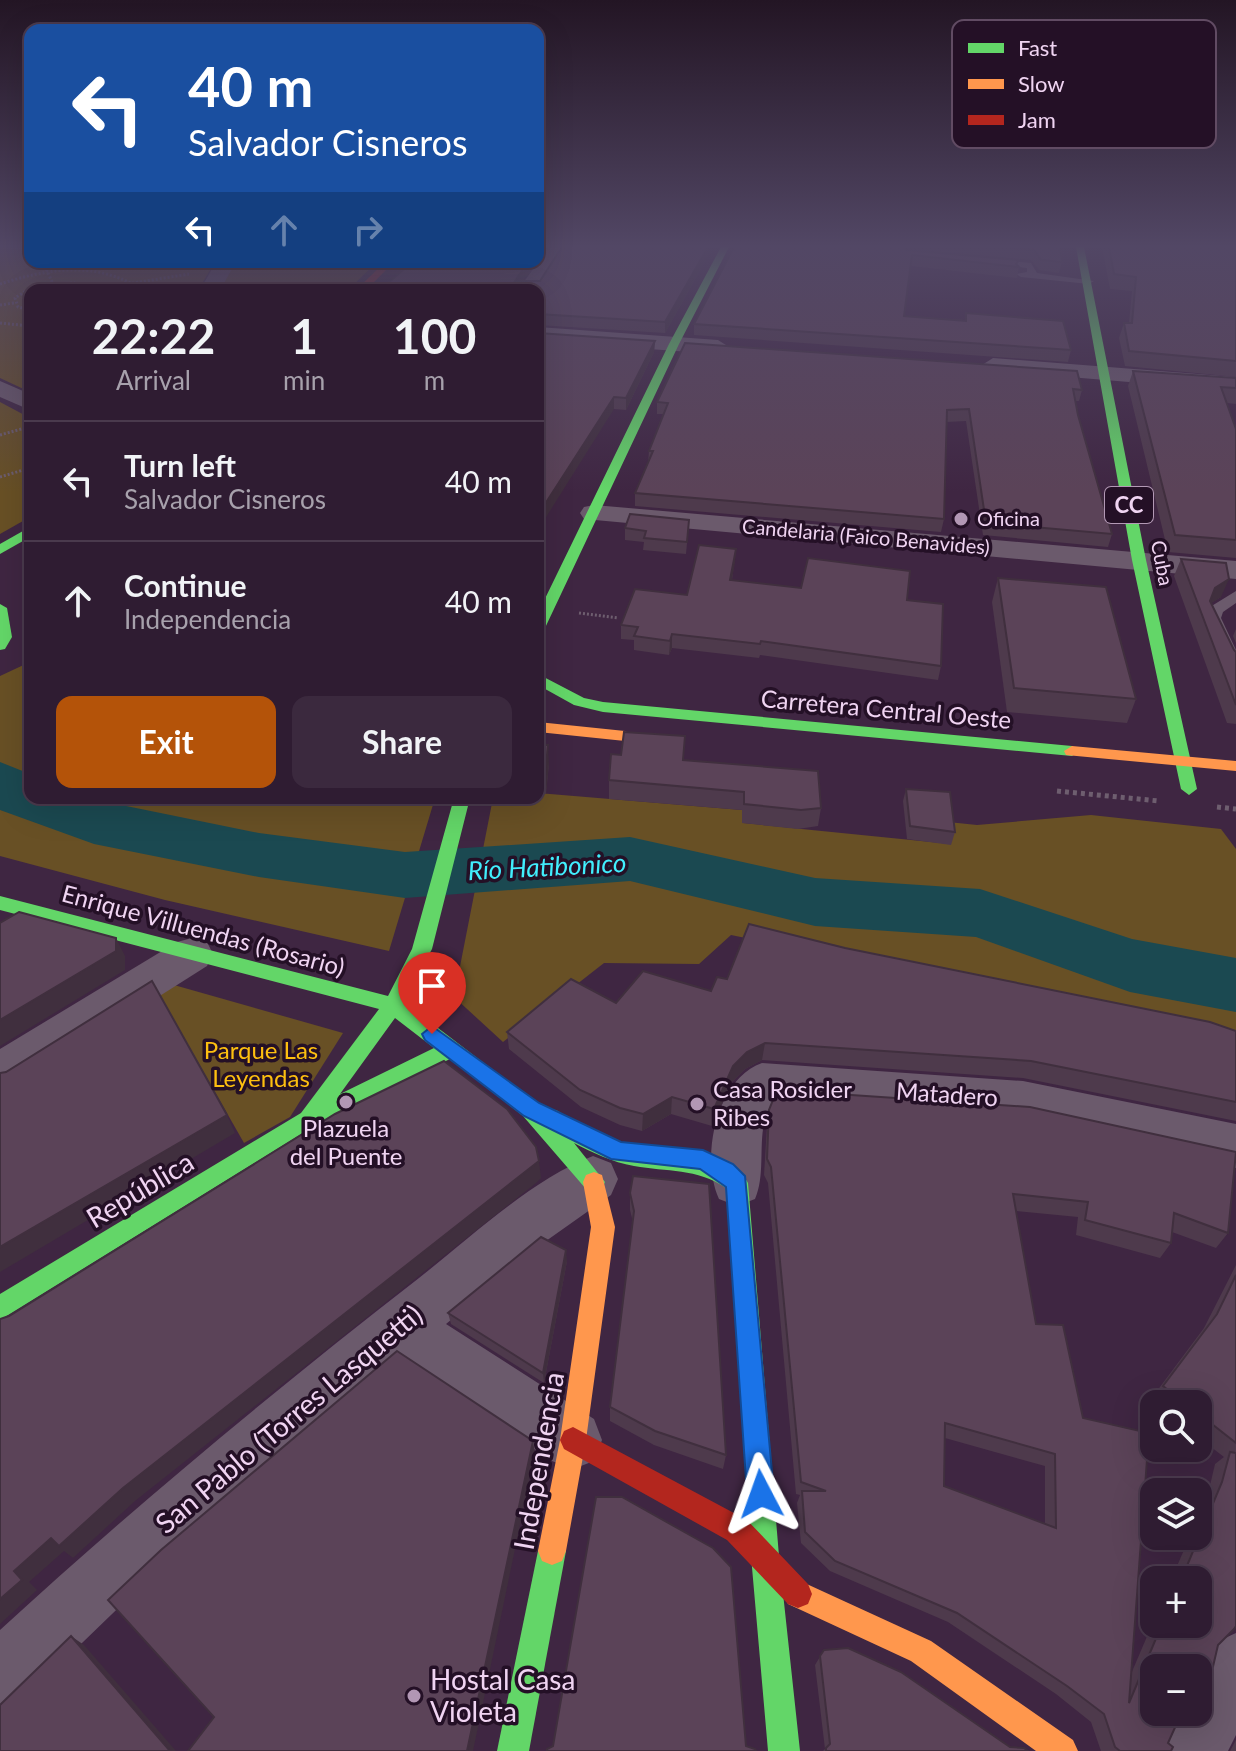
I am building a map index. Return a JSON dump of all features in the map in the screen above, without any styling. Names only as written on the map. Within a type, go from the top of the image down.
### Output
[{"type":"main road","points":[[544,618],[552,605],[562,574],[682,329]]},
{"type":"main road","name":"Cuba","points":[[1097,329],[1172,724],[1184,762],[1187,797]]},
{"type":"main road","points":[[1,548],[24,535]]},
{"type":"main road","points":[[544,582],[562,574]]},
{"type":"main road","points":[[0,646],[5,637],[4,608]]},
{"type":"main road","points":[[0,663],[20,655]]},
{"type":"main road","name":"Carretera Central Oeste","points":[[544,682],[579,702],[603,707],[1236,766]]},
{"type":"main road","points":[[1172,724],[1204,750],[1236,766]]},
{"type":"main road","points":[[544,729],[636,737]]},
{"type":"main road","points":[[451,1049],[425,1001],[422,949],[460,804]]},
{"type":"main road","name":"Enrique Villuendas (Rosario)","points":[[0,903],[393,1005]]},
{"type":"main road","name":"República","points":[[309,1120],[393,1005],[422,949]]},
{"type":"main road","name":"Independencia","points":[[393,1005],[531,1109],[617,1167],[603,1227],[573,1440],[513,1751]]},
{"type":"main road","name":"República","points":[[0,1308],[309,1120],[451,1049]]},
{"type":"main road","points":[[531,1109],[619,1152],[617,1167],[703,1160],[725,1171],[737,1183],[765,1556],[784,1751]]},
{"type":"main road","points":[[573,1440],[737,1530],[803,1599]]},
{"type":"main road","points":[[770,1597],[803,1599],[921,1651],[1027,1723],[1062,1751]]},
{"type":"street","points":[[544,334],[745,349]]},
{"type":"street","points":[[963,363],[1236,384]]},
{"type":"street","points":[[0,388],[24,400]]},
{"type":"street","name":"Candelaria (Faico Benavides)","points":[[594,513],[1236,570]]},
{"type":"street","points":[[0,1073],[192,954]]},
{"type":"street","name":"Matadero","points":[[737,1183],[741,1119],[750,1093],[762,1083],[1023,1101],[1236,1146]]},
{"type":"street","name":"San Pablo (Torres Lasquetti)","points":[[0,1675],[148,1536],[400,1327],[528,1224],[617,1167]]},
{"type":"street","points":[[400,1327],[573,1440]]},
{"type":"street","points":[[1191,1751],[1236,1666]]},
{"type":"lane","points":[[1236,596],[1216,610],[1213,618],[1236,667]]},
{"type":"path","points":[[0,435],[24,428]]},
{"type":"path","points":[[0,477],[24,470]]},
{"type":"path","points":[[579,613],[618,618]]},
{"type":"path","points":[[1057,791],[1187,797],[1236,809]]},
{"type":"green space","points":[[0,329],[24,329],[24,389],[0,378]]},
{"type":"green space","points":[[0,402],[24,415],[24,520],[0,534]]},
{"type":"green space","points":[[24,665],[24,804],[433,804],[389,951],[165,900],[0,856],[0,676]]},
{"type":"green space","points":[[544,794],[742,810],[743,823],[951,844],[948,822],[977,825],[1091,815],[1221,829],[1236,849],[1236,1049],[1022,995],[731,935],[699,964],[604,963],[503,1042],[454,997],[492,804],[544,804]]},
{"type":"green space","name":"Parque Las Leyendas","points":[[174,985],[343,1033],[290,1117],[244,1143],[159,994]]},
{"type":"building","points":[[762,329],[1065,329],[1071,350]]},
{"type":"building","points":[[1125,329],[1236,329],[1236,361],[1129,351]]},
{"type":"building","points":[[544,333],[655,341],[626,398],[614,397],[544,506]]},
{"type":"building","points":[[685,343],[1077,371],[1082,390],[1073,389],[1078,415],[1112,534],[986,523],[969,409],[947,410],[944,519],[635,493],[653,451],[649,451],[668,403],[657,402]]},
{"type":"building","points":[[1133,371],[1236,378],[1236,388],[1221,387],[1236,429],[1236,540],[1175,535]]},
{"type":"building","points":[[630,514],[689,520],[687,542],[644,538],[646,531],[625,528]]},
{"type":"building","points":[[699,545],[736,549],[730,580],[801,588],[808,558],[910,571],[907,600],[943,604],[941,666],[761,641],[760,644],[672,634],[670,641],[634,636],[638,627],[621,625],[635,589],[687,595]]},
{"type":"building","points":[[1181,559],[1226,563],[1229,579],[1215,588],[1210,601],[1236,652],[1236,705]]},
{"type":"building","points":[[998,578],[1106,587],[1136,699],[1014,688]]},
{"type":"building","points":[[624,732],[685,736],[683,760],[818,771],[821,808],[801,810],[744,804],[744,792],[609,780],[611,754],[621,755]]},
{"type":"building","points":[[544,745],[548,745],[545,775]]},
{"type":"building","points":[[906,789],[950,792],[955,832],[910,826]]},
{"type":"building","points":[[19,912],[116,938],[116,951],[0,1020],[0,923]]},
{"type":"building","points":[[749,924],[845,948],[1210,1022],[1236,1031],[1236,1102],[1031,1061],[765,1043],[747,1052],[733,1066],[714,1109],[672,1097],[643,1114],[620,1108],[580,1090],[507,1032],[571,979],[616,1003],[643,971],[711,991],[717,977],[727,979]]},
{"type":"building","points":[[152,981],[227,1115],[0,1247],[0,1073]]},
{"type":"building","points":[[444,1061],[507,1109],[536,1147],[539,1161],[123,1488],[59,1546],[51,1538],[14,1571],[22,1580],[0,1599],[0,1319],[335,1114]]},
{"type":"building","points":[[777,1090],[1030,1107],[1236,1152],[1228,1233],[1174,1213],[1171,1243],[1085,1220],[1088,1202],[1013,1194],[1036,1324],[1063,1325],[1083,1418],[1140,1431],[1140,1462],[1147,1462],[1146,1478],[1140,1478],[1140,1550],[1129,1703],[1140,1677],[1140,1726],[1176,1726],[1168,1743],[1173,1747],[1171,1751],[1120,1751],[1115,1747],[1104,1714],[1067,1686],[957,1613],[835,1561],[805,1532],[802,1491],[826,1491],[801,1482],[771,1167],[767,1159],[769,1110]],"holes":[[[945,1423],[1055,1454],[1056,1528],[944,1486]]]},
{"type":"building","points":[[633,1176],[709,1184],[726,1455],[655,1431],[610,1407],[634,1211],[630,1193]]},
{"type":"building","points":[[541,1237],[566,1250],[543,1373],[448,1313]]},
{"type":"building","points":[[1236,1275],[1236,1443],[1212,1424],[1212,1390],[1168,1390],[1163,1386],[1217,1314]]},
{"type":"building","points":[[397,1351],[533,1441],[467,1751],[188,1751],[214,1717],[108,1600],[161,1550]]},
{"type":"building","points":[[1230,1452],[1236,1453],[1236,1626],[1218,1645],[1212,1671],[1212,1654],[1149,1654],[1156,1638],[1212,1638],[1212,1566],[1187,1566],[1194,1550],[1212,1550],[1212,1506]]},
{"type":"building","points":[[596,1497],[622,1497],[713,1548],[731,1567],[746,1746],[756,1751],[547,1751],[553,1746]]},
{"type":"building","points":[[71,1636],[170,1751],[0,1751],[0,1705]]},
{"type":"building","points":[[848,1648],[901,1672],[1010,1747],[1028,1751],[826,1751],[830,1744],[820,1656],[824,1650]]},
{"type":"waterway","name":"Río Hatibonico","points":[[0,782],[24,797]]},
{"type":"waterway","name":"Río Hatibonico","points":[[42,804],[94,823],[259,855],[405,875],[630,859],[815,902],[980,913],[1130,965],[1236,985]]},
{"type":"traffic: fast","points":[[544,615],[682,329]]},
{"type":"traffic: fast","points":[[1095,329],[1139,560],[1189,789]]},
{"type":"traffic: fast","points":[[0,550],[24,535]]},
{"type":"traffic: fast","points":[[0,608],[5,637],[0,646]]},
{"type":"traffic: fast","points":[[544,682],[579,702],[603,707],[1072,751]]},
{"type":"traffic: fast","points":[[0,1308],[309,1120],[393,1005],[422,949],[460,804]]},
{"type":"traffic: fast","points":[[0,903],[393,1005],[531,1109],[594,1182]]},
{"type":"traffic: fast","points":[[321,1114],[451,1049]]},
{"type":"traffic: fast","points":[[548,1117],[610,1150],[708,1166],[737,1183],[765,1556],[784,1751]]},
{"type":"traffic: fast","points":[[513,1751],[552,1551]]},
{"type":"traffic: slow","points":[[544,728],[625,736]]},
{"type":"traffic: slow","points":[[1072,751],[1236,766]]},
{"type":"traffic: slow","points":[[552,1551],[573,1440],[603,1227],[594,1182]]},
{"type":"traffic: slow","points":[[798,1594],[921,1651],[1062,1751]]},
{"type":"traffic: jam","points":[[573,1440],[737,1530],[798,1594]]},
{"type":"place","name":"Oficina","points":[[961,519]]},
{"type":"place","name":"Plazuela del Puente","points":[[346,1102]]},
{"type":"place","name":"Casa Rosicler Ribes","points":[[697,1104]]},
{"type":"place","name":"Hostal Casa Violeta","points":[[414,1696]]},
{"type":"route","points":[[432,1034],[531,1109],[619,1152],[703,1160],[725,1171],[737,1183],[761,1494]]}]
